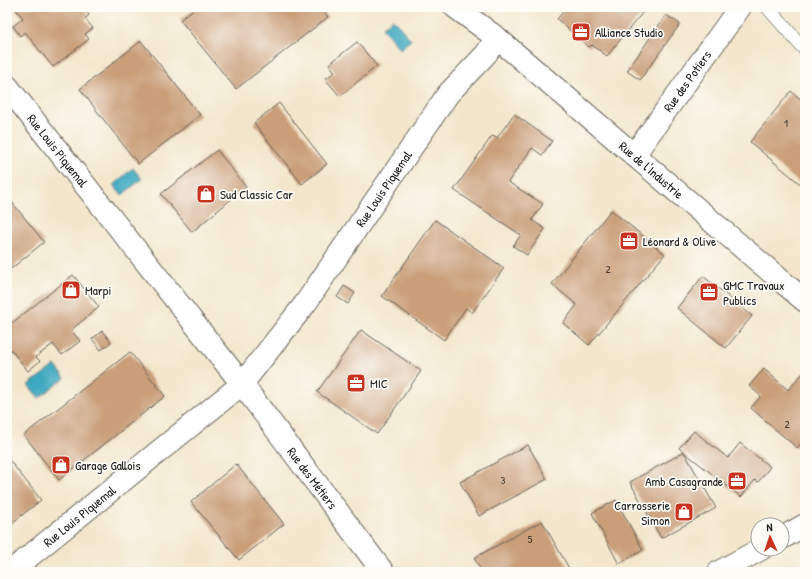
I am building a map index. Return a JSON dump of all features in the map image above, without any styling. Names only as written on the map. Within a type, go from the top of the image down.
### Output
[{"type":"street","points":[[455,7],[497,38]]},
{"type":"street","name":"Rue des Potiers","points":[[634,155],[740,7]]},
{"type":"street","name":"Rue de l'Industrie","points":[[497,38],[805,301]]},
{"type":"street","name":"Rue Louis Piquemal","points":[[10,572],[242,384],[305,304],[448,94],[486,54],[497,38]]},
{"type":"street","name":"Rue Louis Piquemal","points":[[7,86],[242,384]]},
{"type":"street","name":"Rue des Métiers","points":[[242,384],[380,571]]},
{"type":"street","points":[[790,533],[805,525]]},
{"type":"street","points":[[719,572],[750,555]]},
{"type":"lane","points":[[767,7],[805,50]]},
{"type":"water","points":[[393,19],[411,40],[400,49],[382,28]]},
{"type":"water","points":[[133,168],[142,179],[122,195],[113,185]]},
{"type":"water","points":[[55,365],[65,378],[39,398],[28,385]]},
{"type":"building","points":[[14,7],[83,7],[89,15],[85,19],[93,28],[85,34],[89,39],[53,67],[25,32],[20,36],[13,26],[23,18]]},
{"type":"building","points":[[196,7],[320,7],[328,17],[236,89],[180,20]]},
{"type":"building","points":[[567,7],[637,7],[643,12],[607,56],[592,45],[589,47],[557,19]]},
{"type":"building","points":[[666,15],[680,24],[640,80],[627,71]]},
{"type":"building","points":[[141,41],[200,115],[138,164],[80,89]]},
{"type":"building","points":[[357,42],[377,66],[340,96],[325,79],[335,72],[329,64]]},
{"type":"building","points":[[791,91],[805,103],[805,188],[750,142]]},
{"type":"building","points":[[279,103],[327,164],[302,184],[254,123]]},
{"type":"building","points":[[514,114],[552,141],[542,155],[532,148],[508,182],[543,204],[532,220],[545,229],[527,255],[513,246],[521,235],[454,190],[492,136],[497,138]]},
{"type":"building","points":[[217,150],[246,187],[192,232],[161,194]]},
{"type":"building","points":[[7,196],[44,242],[7,272]]},
{"type":"building","points":[[611,210],[665,254],[589,345],[563,323],[577,305],[552,284]]},
{"type":"building","points":[[435,220],[504,268],[472,313],[466,308],[444,340],[382,296]]},
{"type":"building","points":[[73,275],[99,307],[71,330],[80,341],[62,355],[53,344],[36,357],[40,361],[28,371],[7,345],[7,327]]},
{"type":"building","points":[[703,276],[752,316],[726,348],[677,308]]},
{"type":"building","points":[[344,286],[355,293],[348,304],[337,297]]},
{"type":"building","points":[[361,330],[421,371],[377,434],[317,392]]},
{"type":"building","points":[[102,331],[111,342],[101,350],[92,339]]},
{"type":"building","points":[[130,352],[165,396],[59,480],[24,435]]},
{"type":"building","points":[[764,369],[788,390],[803,373],[805,374],[805,439],[797,448],[751,408],[761,396],[749,386]]},
{"type":"building","points":[[694,431],[728,458],[740,443],[770,467],[758,482],[755,480],[741,497],[679,448]]},
{"type":"building","points":[[528,445],[547,479],[479,516],[460,482]]},
{"type":"building","points":[[684,452],[716,508],[661,538],[630,482]]},
{"type":"building","points":[[7,457],[41,500],[7,527]]},
{"type":"building","points":[[236,464],[284,524],[239,560],[191,502]]},
{"type":"building","points":[[616,500],[643,550],[619,564],[592,513]]},
{"type":"building","points":[[542,521],[571,572],[482,572],[474,558]]},
{"type":"place","name":"Alliance Studio","points":[[581,32]]},
{"type":"place","name":"Sud Classic Car","points":[[206,194]]},
{"type":"place","name":"Léonard & Olive","points":[[629,241]]},
{"type":"place","name":"Marpi","points":[[71,290]]},
{"type":"place","name":"GMC Travaux Publics","points":[[709,292]]},
{"type":"place","name":"MIC","points":[[356,383]]},
{"type":"place","name":"Garage Gallois","points":[[61,465]]},
{"type":"place","name":"Amb Casagrande","points":[[737,481]]},
{"type":"place","name":"Carrosserie Simon","points":[[684,512]]}]
